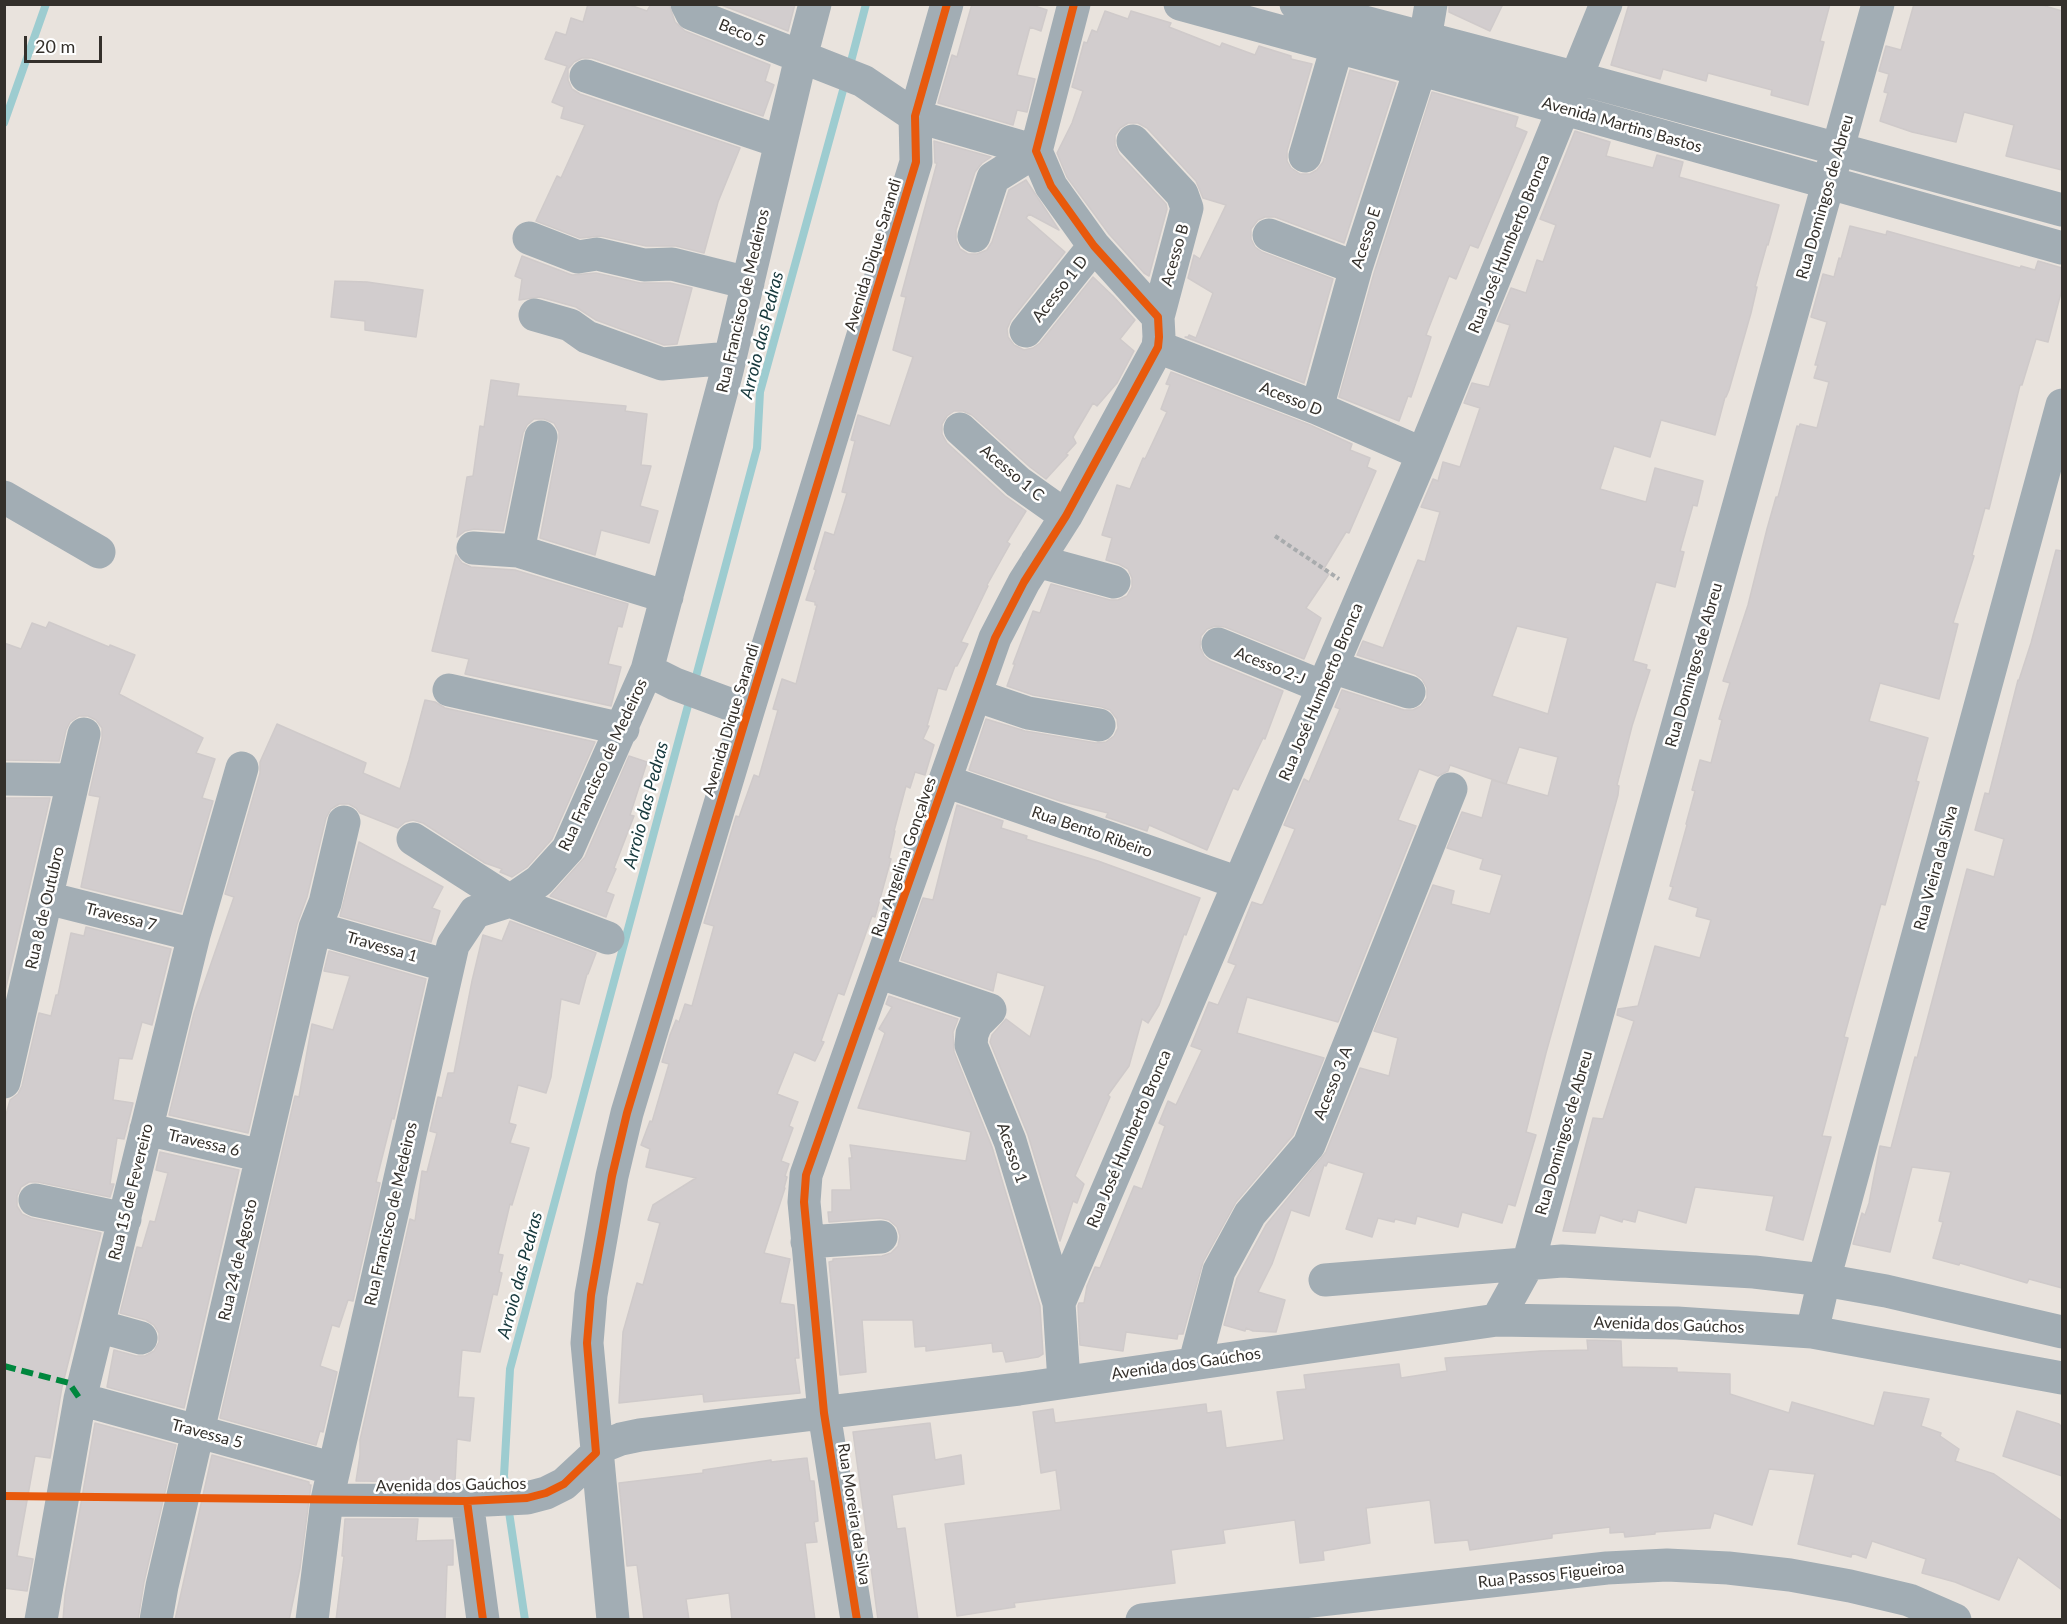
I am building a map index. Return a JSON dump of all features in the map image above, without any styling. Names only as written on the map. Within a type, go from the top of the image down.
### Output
[{"type":"street","name":"Beco 5","points":[[687,4],[693,14],[863,81],[915,116],[1036,152]]},
{"type":"street","name":"Rua Francisco de Medeiros","points":[[312,1620],[330,1484],[453,945],[475,912],[510,901],[539,881],[568,849],[623,729],[661,677],[667,597],[730,358],[781,142],[814,61],[815,4]]},
{"type":"street","name":"Avenida Dique Sarandi","points":[[614,1620],[587,1343],[593,1285],[612,1176],[627,1113],[916,162],[915,116],[948,4]]},
{"type":"street","points":[[1074,4],[1036,152],[1051,186],[1158,332]]},
{"type":"street","name":"Avenida Martins Bastos","points":[[1180,4],[1337,47],[1423,54],[1576,78],[2062,210]]},
{"type":"street","name":"Avenida Martins Bastos","points":[[1296,4],[1565,109],[2062,248]]},
{"type":"street","name":"Acesso E","points":[[1317,408],[1356,268],[1423,54],[1431,4]]},
{"type":"street","name":"Rua José Humberto Bronca","points":[[1064,1382],[1059,1303],[1423,454],[1565,109],[1605,4]]},
{"type":"street","name":"Rua Domingos de Abreu","points":[[1497,1320],[1528,1264],[1878,4]]},
{"type":"street","points":[[1305,156],[1337,47]]},
{"type":"street","points":[[586,76],[781,142]]},
{"type":"street","name":"Acesso B","points":[[1133,141],[1182,194],[1187,208],[1158,332]]},
{"type":"street","points":[[974,236],[993,178],[1036,152]]},
{"type":"street","points":[[1269,235],[1356,268]]},
{"type":"street","points":[[529,238],[578,257],[597,255],[644,265],[672,264],[748,283]]},
{"type":"street","name":"Acesso 1 D","points":[[1026,331],[1094,246]]},
{"type":"street","points":[[535,315],[570,325],[587,338],[662,364],[730,358]]},
{"type":"street","name":"Acesso D","points":[[1158,332],[1317,408],[1423,454]]},
{"type":"street","name":"Rua Angelina Gonçalves","points":[[824,1413],[807,1242],[804,1190],[806,1175],[995,639],[1012,602],[1066,516],[1158,332]]},
{"type":"street","name":"Rua Vieira da Silva","points":[[1812,1332],[1824,1280],[2062,405]]},
{"type":"street","name":"Acesso 1 C","points":[[960,429],[1018,482],[1066,516]]},
{"type":"street","points":[[518,551],[541,436]]},
{"type":"street","points":[[4,497],[99,552]]},
{"type":"street","points":[[473,549],[518,551],[667,597]]},
{"type":"street","points":[[1037,561],[1114,582]]},
{"type":"street","name":"Acesso 2-J","points":[[1218,644],[1328,677],[1408,692]]},
{"type":"street","points":[[661,677],[748,711]]},
{"type":"street","points":[[450,690],[623,729]]},
{"type":"street","points":[[975,695],[1028,713],[1100,725]]},
{"type":"street","name":"Rua 8 de Outubro","points":[[4,1082],[84,734]]},
{"type":"street","name":"Rua 15 de Fevereiro","points":[[41,1620],[80,1399],[194,935],[242,768]]},
{"type":"street","points":[[4,779],[73,780]]},
{"type":"street","name":"Rua Bento Ribeiro","points":[[945,781],[1239,883]]},
{"type":"street","name":"Acesso 3 A","points":[[1195,1362],[1219,1271],[1250,1214],[1309,1145],[1451,789]]},
{"type":"street","name":"Rua 24 de Agosto","points":[[156,1620],[262,1156],[344,822]]},
{"type":"street","points":[[413,839],[510,901],[608,938]]},
{"type":"street","name":"Travessa 7","points":[[47,898],[194,935]]},
{"type":"street","name":"Travessa 1","points":[[320,915],[448,966]]},
{"type":"street","name":"Acesso 1","points":[[878,972],[1003,1010],[976,1024],[971,1045],[1010,1142],[1059,1303]]},
{"type":"street","name":"Travessa 6","points":[[147,1129],[262,1156]]},
{"type":"street","points":[[35,1200],[124,1219]]},
{"type":"street","points":[[807,1242],[881,1237]]},
{"type":"street","points":[[1325,1280],[1562,1261],[1754,1272],[1824,1280],[1944,1303],[2062,1332]]},
{"type":"street","name":"Avenida dos Gaúchos","points":[[330,1484],[473,1501],[527,1498],[546,1493],[564,1484],[606,1445],[640,1435],[1064,1382],[1497,1320],[1677,1323],[1812,1332],[2062,1378]]},
{"type":"street","points":[[98,1326],[141,1338]]},
{"type":"street","name":"Travessa 5","points":[[80,1399],[198,1431],[330,1484]]},
{"type":"street","name":"Rua Moreira da Silva","points":[[824,1413],[857,1620]]},
{"type":"street","points":[[473,1501],[483,1620]]},
{"type":"street","name":"Rua Passos Figueiroa","points":[[1142,1620],[1607,1568],[1667,1565],[1728,1568],[1850,1586],[1909,1600],[1955,1620]]},
{"type":"path","points":[[1275,536],[1362,595]]},
{"type":"building","points":[[588,4],[627,4],[647,11],[651,4],[669,4],[675,22],[685,31],[770,65],[765,81],[774,85],[763,116],[592,58],[582,58],[568,69],[568,80],[572,89],[580,94],[740,148],[718,202],[704,253],[676,246],[646,246],[601,236],[580,238],[536,221],[557,176],[561,178],[585,125],[561,118],[564,107],[552,102],[567,66],[545,59],[556,32],[566,35],[571,18],[583,22]]},
{"type":"building","points":[[719,4],[795,4],[788,31]]},
{"type":"building","points":[[972,4],[1029,4],[1047,10],[1041,31],[1030,27],[1017,75],[1035,79],[1027,112],[1017,110],[1013,125],[938,103],[952,55],[957,57]]},
{"type":"building","points":[[1449,4],[1503,4],[1490,31],[1449,12]]},
{"type":"building","points":[[1629,4],[1830,4],[1820,41],[1824,42],[1808,105],[1771,95],[1772,90],[1708,73],[1706,81],[1663,69],[1660,79],[1611,65]]},
{"type":"building","points":[[1914,4],[2038,4],[2062,11],[2062,170],[2006,156],[2014,125],[1964,112],[1956,142],[1912,132],[1880,121],[1888,93],[1884,92],[1889,74],[1879,71],[1886,46],[1901,50]]},
{"type":"building","points":[[1105,11],[1128,19],[1131,11],[1171,23],[1169,27],[1220,47],[1222,43],[1255,55],[1259,46],[1291,56],[1291,59],[1312,64],[1287,151],[1287,161],[1291,168],[1300,174],[1310,174],[1317,170],[1323,162],[1350,70],[1396,83],[1344,243],[1275,217],[1258,220],[1251,229],[1251,239],[1255,247],[1262,252],[1333,279],[1304,383],[1185,337],[1189,335],[1196,338],[1213,293],[1188,278],[1194,255],[1200,259],[1226,205],[1203,198],[1196,181],[1147,128],[1138,123],[1128,123],[1115,135],[1115,145],[1119,154],[1166,204],[1167,209],[1149,276],[1109,234],[1067,177],[1057,153],[1072,123],[1083,91],[1072,87],[1084,42],[1087,43],[1092,30],[1097,32]]},
{"type":"building","points":[[1432,92],[1518,117],[1515,127],[1527,132],[1478,248],[1470,245],[1456,279],[1449,276],[1426,335],[1431,337],[1411,397],[1408,396],[1399,421],[1339,397],[1374,273]]},
{"type":"building","points":[[1575,131],[1610,142],[1606,156],[1653,168],[1657,155],[1683,162],[1679,177],[1779,205],[1755,287],[1757,287],[1751,313],[1715,435],[1661,420],[1650,457],[1614,446],[1600,489],[1646,502],[1655,468],[1703,481],[1697,506],[1693,505],[1680,551],[1684,552],[1675,587],[1656,582],[1633,661],[1647,665],[1646,669],[1650,670],[1632,726],[1617,785],[1619,786],[1618,795],[1526,1132],[1536,1135],[1515,1206],[1508,1204],[1502,1223],[1462,1212],[1458,1227],[1417,1216],[1415,1224],[1378,1218],[1372,1237],[1346,1229],[1364,1173],[1328,1162],[1326,1166],[1324,1165],[1309,1216],[1291,1210],[1272,1264],[1258,1292],[1285,1300],[1276,1332],[1253,1331],[1246,1328],[1245,1331],[1224,1325],[1237,1278],[1266,1225],[1326,1152],[1360,1068],[1389,1076],[1398,1038],[1374,1031],[1433,885],[1454,891],[1451,904],[1490,914],[1502,875],[1480,869],[1483,859],[1447,848],[1462,812],[1482,818],[1492,780],[1506,784],[1450,765],[1448,771],[1438,776],[1419,769],[1398,820],[1416,826],[1338,1022],[1247,997],[1237,1033],[1324,1058],[1293,1135],[1236,1202],[1203,1262],[1183,1334],[1178,1334],[1177,1339],[1126,1332],[1123,1351],[1080,1345],[1079,1303],[1084,1303],[1087,1286],[1095,1267],[1100,1268],[1134,1186],[1142,1189],[1165,1126],[1159,1123],[1168,1101],[1176,1105],[1202,1050],[1191,1046],[1209,1002],[1218,1005],[1236,965],[1228,962],[1252,902],[1263,904],[1295,829],[1284,825],[1304,779],[1309,782],[1340,709],[1335,707],[1342,690],[1404,710],[1413,710],[1421,706],[1427,698],[1427,688],[1422,679],[1415,674],[1357,655],[1363,641],[1383,648],[1418,560],[1425,562],[1440,512],[1421,507],[1433,479],[1438,481],[1443,462],[1460,467],[1480,408],[1464,403],[1472,383],[1489,387],[1510,325],[1497,321],[1511,288],[1526,293],[1537,260],[1543,262],[1556,225],[1540,219]],"holes":[[[1517,626],[1568,638],[1548,714],[1492,696]],[[1519,747],[1558,757],[1548,796],[1506,784]]]},
{"type":"building","points":[[934,141],[991,157],[975,172],[956,230],[956,240],[960,249],[968,254],[977,254],[987,250],[992,242],[1009,190],[1026,180],[1059,230],[1029,214],[1026,218],[1065,252],[1011,320],[1007,329],[1008,337],[1014,345],[1024,350],[1040,343],[1093,277],[1135,320],[1120,339],[1134,351],[1117,383],[1097,406],[1093,403],[1073,437],[1076,443],[1066,454],[1068,455],[1046,479],[972,415],[963,411],[954,411],[942,424],[942,434],[947,443],[1005,496],[1026,511],[1007,542],[1010,544],[987,585],[961,642],[968,644],[955,666],[946,690],[938,688],[927,726],[929,726],[923,739],[934,745],[925,775],[915,772],[910,788],[906,786],[894,831],[889,858],[891,859],[875,917],[872,916],[844,995],[838,993],[821,1041],[824,1042],[815,1061],[794,1052],[777,1094],[798,1102],[789,1126],[793,1128],[781,1161],[789,1164],[785,1176],[787,1177],[785,1188],[764,1253],[790,1259],[780,1303],[794,1305],[799,1358],[795,1358],[800,1393],[704,1402],[703,1394],[619,1403],[623,1332],[637,1283],[643,1285],[660,1223],[648,1220],[653,1205],[696,1178],[646,1167],[650,1149],[641,1145],[650,1121],[652,1122],[669,1064],[662,1062],[670,1035],[676,1020],[679,1022],[685,1004],[692,1006],[714,926],[704,923],[736,816],[739,817],[754,775],[759,777],[778,710],[773,709],[782,679],[796,684],[817,605],[815,602],[806,600],[825,532],[834,535],[847,493],[842,492],[855,441],[851,440],[858,415],[890,426],[913,357],[893,350],[906,297],[901,296],[937,163],[935,163]]},
{"type":"building","points":[[1850,226],[1886,235],[1887,231],[2020,268],[2021,266],[2035,270],[2038,261],[2062,268],[2062,289],[2048,342],[2036,339],[2022,385],[2020,385],[1989,509],[1985,508],[1972,555],[1974,556],[1953,623],[1958,624],[1939,699],[1880,683],[1869,721],[1928,738],[1916,781],[1919,782],[1885,905],[1881,904],[1844,1037],[1848,1038],[1822,1136],[1831,1137],[1803,1240],[1766,1230],[1774,1196],[1695,1187],[1686,1223],[1638,1210],[1635,1222],[1623,1219],[1622,1222],[1600,1215],[1595,1233],[1563,1231],[1593,1118],[1603,1119],[1634,1021],[1617,1015],[1618,1009],[1638,1006],[1655,946],[1700,958],[1711,920],[1696,916],[1698,908],[1669,899],[1673,887],[1670,886],[1687,825],[1695,791],[1692,790],[1700,760],[1711,763],[1722,720],[1719,719],[1730,683],[1723,681],[1748,605],[1797,426],[1799,427],[1800,424],[1817,428],[1829,382],[1814,378],[1818,365],[1815,365],[1827,322],[1811,317],[1823,274],[1834,277]]},
{"type":"building","points":[[522,256],[572,275],[596,273],[640,283],[670,283],[692,288],[677,344],[664,345],[596,320],[576,307],[540,297],[519,300],[522,279],[515,276]]},
{"type":"building","points":[[335,281],[367,282],[423,290],[416,337],[365,330],[365,321],[331,317]]},
{"type":"building","points":[[1171,372],[1310,425],[1352,444],[1350,450],[1370,458],[1367,467],[1376,471],[1349,533],[1346,532],[1323,570],[1329,574],[1306,608],[1321,618],[1304,659],[1225,627],[1215,626],[1207,629],[1201,636],[1200,647],[1204,656],[1210,661],[1283,691],[1265,739],[1263,738],[1238,790],[1233,788],[1207,850],[1149,825],[1147,831],[1106,817],[1108,813],[1060,801],[969,770],[986,719],[1025,731],[1096,743],[1106,742],[1114,736],[1118,728],[1117,719],[1110,710],[1033,695],[1007,686],[1033,611],[1040,613],[1051,584],[1110,600],[1118,600],[1127,596],[1132,587],[1132,578],[1128,569],[1106,560],[1112,538],[1102,535],[1117,485],[1130,489],[1167,412],[1161,409],[1170,385],[1166,384]]},
{"type":"building","points":[[491,380],[519,384],[517,396],[626,406],[625,411],[647,414],[641,465],[651,466],[640,506],[658,511],[649,543],[601,530],[595,555],[540,538],[559,440],[559,432],[554,423],[544,419],[534,419],[523,433],[503,531],[474,529],[465,531],[457,537],[467,477],[473,476],[480,426],[484,427]]},
{"type":"building","points":[[2056,550],[2062,551],[2062,1288],[2029,1279],[2027,1283],[1960,1263],[1959,1265],[1933,1258],[1943,1222],[1939,1221],[1951,1172],[1912,1167],[1890,1252],[1853,1244],[1862,1213],[1865,1215],[1869,1203],[1880,1146],[1891,1148],[1967,869],[1994,877],[2004,839],[1975,830],[1985,793],[1989,794],[2018,680],[2031,643]]},
{"type":"building","points":[[456,555],[462,563],[471,567],[515,570],[628,604],[622,627],[618,626],[608,664],[621,667],[611,706],[465,674],[469,659],[432,651]]},
{"type":"building","points":[[49,622],[109,647],[110,645],[135,655],[119,694],[203,738],[196,753],[215,759],[202,798],[213,801],[181,912],[81,887],[100,797],[89,795],[102,738],[102,728],[96,720],[88,716],[79,716],[70,722],[59,761],[4,760],[4,643],[21,649],[32,623],[46,628]]},
{"type":"building","points":[[425,700],[435,702],[445,708],[595,742],[552,839],[527,867],[512,877],[500,872],[502,869],[485,863],[423,823],[413,820],[405,822],[398,828],[360,813],[349,804],[339,804],[331,809],[326,818],[307,897],[297,924],[248,1133],[169,1115],[194,1013],[234,897],[225,894],[260,773],[260,762],[277,724],[366,763],[363,773],[400,789]]},
{"type":"building","points":[[629,756],[647,762],[630,815],[634,816],[606,892],[614,895],[606,917],[550,896],[585,857]]},
{"type":"building","points":[[4,798],[50,798],[4,996]]},
{"type":"building","points":[[957,805],[1003,821],[1001,828],[1027,836],[1026,839],[1098,861],[1200,898],[1186,935],[1184,934],[1159,1005],[1148,1023],[1142,1019],[1129,1066],[1108,1095],[1110,1097],[1075,1176],[1084,1184],[1077,1203],[1073,1201],[1060,1241],[1028,1135],[990,1042],[992,1035],[1006,1019],[1030,1037],[1045,986],[997,972],[993,991],[901,960],[923,898],[933,900]]},
{"type":"building","points":[[359,842],[443,887],[432,908],[440,911],[431,942],[340,916]]},
{"type":"building","points":[[510,921],[596,953],[587,974],[579,1004],[561,999],[551,1077],[546,1093],[518,1085],[509,1123],[516,1125],[510,1143],[529,1148],[512,1205],[510,1204],[498,1254],[503,1255],[499,1272],[502,1273],[497,1295],[493,1294],[480,1352],[462,1350],[458,1397],[474,1398],[470,1441],[457,1439],[455,1482],[356,1481],[360,1440],[410,1219],[415,1221],[422,1171],[427,1172],[437,1133],[430,1131],[438,1097],[442,1098],[448,1073],[454,1073],[483,935],[502,941]]},
{"type":"building","points":[[86,927],[171,949],[152,1025],[142,1022],[132,1059],[119,1058],[113,1100],[133,1103],[124,1139],[117,1138],[110,1184],[114,1184],[110,1197],[38,1182],[29,1182],[21,1187],[17,1196],[17,1206],[22,1214],[31,1218],[101,1233],[62,1387],[50,1458],[35,1456],[17,1556],[33,1559],[27,1591],[4,1588],[4,1122],[10,1100],[18,1094],[22,1086],[39,1013],[51,1016],[56,995],[58,995],[71,933],[84,936]]},
{"type":"building","points":[[329,951],[426,979],[394,1119],[392,1118],[376,1182],[380,1183],[353,1301],[348,1300],[339,1327],[332,1325],[320,1366],[337,1372],[323,1432],[320,1431],[316,1445],[220,1418],[295,1096],[299,1097],[312,1024],[333,1030],[350,976],[324,971]]},
{"type":"building","points":[[889,996],[958,1019],[953,1032],[954,1052],[992,1147],[1040,1306],[1043,1354],[1038,1357],[1006,1362],[1003,1351],[993,1352],[992,1343],[926,1351],[926,1346],[915,1347],[913,1320],[862,1320],[866,1372],[840,1375],[829,1262],[833,1259],[882,1256],[891,1253],[898,1246],[900,1236],[897,1227],[889,1220],[880,1218],[829,1222],[828,1212],[832,1212],[832,1190],[851,1190],[850,1145],[966,1161],[971,1132],[858,1108],[885,1033],[879,1029],[892,1007],[886,1004]]},
{"type":"building","points":[[160,1152],[239,1170],[184,1408],[107,1387],[114,1350],[145,1356],[154,1351],[159,1342],[159,1333],[154,1325],[146,1320],[120,1313],[137,1247],[142,1248],[150,1221],[155,1222],[168,1173],[156,1170]]},
{"type":"building","points":[[1587,1340],[1621,1341],[1622,1367],[1677,1368],[1677,1372],[1730,1374],[1730,1394],[1789,1413],[1792,1402],[1874,1426],[1884,1392],[1929,1399],[1921,1426],[1941,1433],[1940,1436],[1959,1449],[1955,1461],[1994,1474],[2062,1521],[2062,1590],[2018,1557],[1999,1600],[1955,1582],[1922,1573],[1926,1559],[1872,1541],[1866,1558],[1852,1553],[1851,1557],[1798,1544],[1815,1474],[1769,1469],[1752,1525],[1714,1513],[1710,1528],[1655,1532],[1655,1534],[1625,1537],[1624,1532],[1610,1533],[1610,1527],[1552,1534],[1552,1538],[1470,1550],[1468,1540],[1435,1543],[1430,1500],[1366,1508],[1370,1543],[1323,1551],[1324,1560],[1300,1563],[1295,1520],[1223,1530],[1225,1543],[1171,1550],[1175,1583],[1014,1603],[1015,1607],[957,1616],[945,1524],[1061,1510],[1056,1470],[1041,1473],[1033,1412],[1053,1409],[1055,1423],[1206,1404],[1207,1413],[1221,1411],[1226,1448],[1284,1440],[1277,1392],[1306,1389],[1304,1375],[1399,1364],[1401,1378],[1447,1371],[1445,1358],[1588,1350]]},
{"type":"building","points":[[2017,1411],[2059,1424],[2062,1427],[2062,1476],[2003,1456]]},
{"type":"building","points":[[95,1423],[176,1445],[144,1582],[138,1620],[63,1620],[65,1595]]},
{"type":"building","points":[[930,1423],[935,1460],[961,1455],[964,1484],[892,1495],[897,1529],[905,1528],[918,1620],[878,1620],[853,1432]]},
{"type":"building","points":[[212,1455],[309,1482],[311,1485],[300,1568],[289,1620],[175,1620]]},
{"type":"building","points":[[807,1458],[810,1481],[814,1481],[818,1521],[814,1522],[817,1542],[805,1543],[815,1620],[732,1620],[729,1593],[686,1599],[689,1620],[644,1620],[637,1565],[627,1566],[619,1483],[703,1473],[703,1470],[771,1460],[771,1462]]},
{"type":"building","points":[[345,1519],[418,1519],[416,1541],[453,1540],[453,1565],[447,1565],[445,1620],[336,1620],[344,1556],[342,1556]]},
{"type":"waterway","points":[[4,123],[46,4]]},
{"type":"waterway","name":"Arroio das Pedras","points":[[849,69],[866,4]]},
{"type":"waterway","name":"Arroio das Pedras","points":[[694,684],[757,448],[760,392],[845,83]]},
{"type":"waterway","name":"Arroio das Pedras","points":[[506,1490],[504,1476],[510,1369],[690,698]]},
{"type":"waterway","name":"Arroio das Pedras","points":[[508,1505],[525,1620]]},
{"type":"marked path","points":[[4,1366],[69,1383],[80,1399]]},
{"type":"cycle path","points":[[4,1496],[467,1501],[527,1498],[546,1493],[564,1484],[596,1453],[587,1343],[591,1295],[612,1176],[627,1113],[916,162],[915,116],[947,4]]},
{"type":"cycle path","points":[[857,1620],[824,1413],[804,1202],[806,1175],[995,638],[1024,582],[1066,516],[1158,347],[1158,317],[1094,246],[1051,186],[1036,151],[1074,4]]},
{"type":"cycle path","points":[[467,1501],[483,1620]]}]
